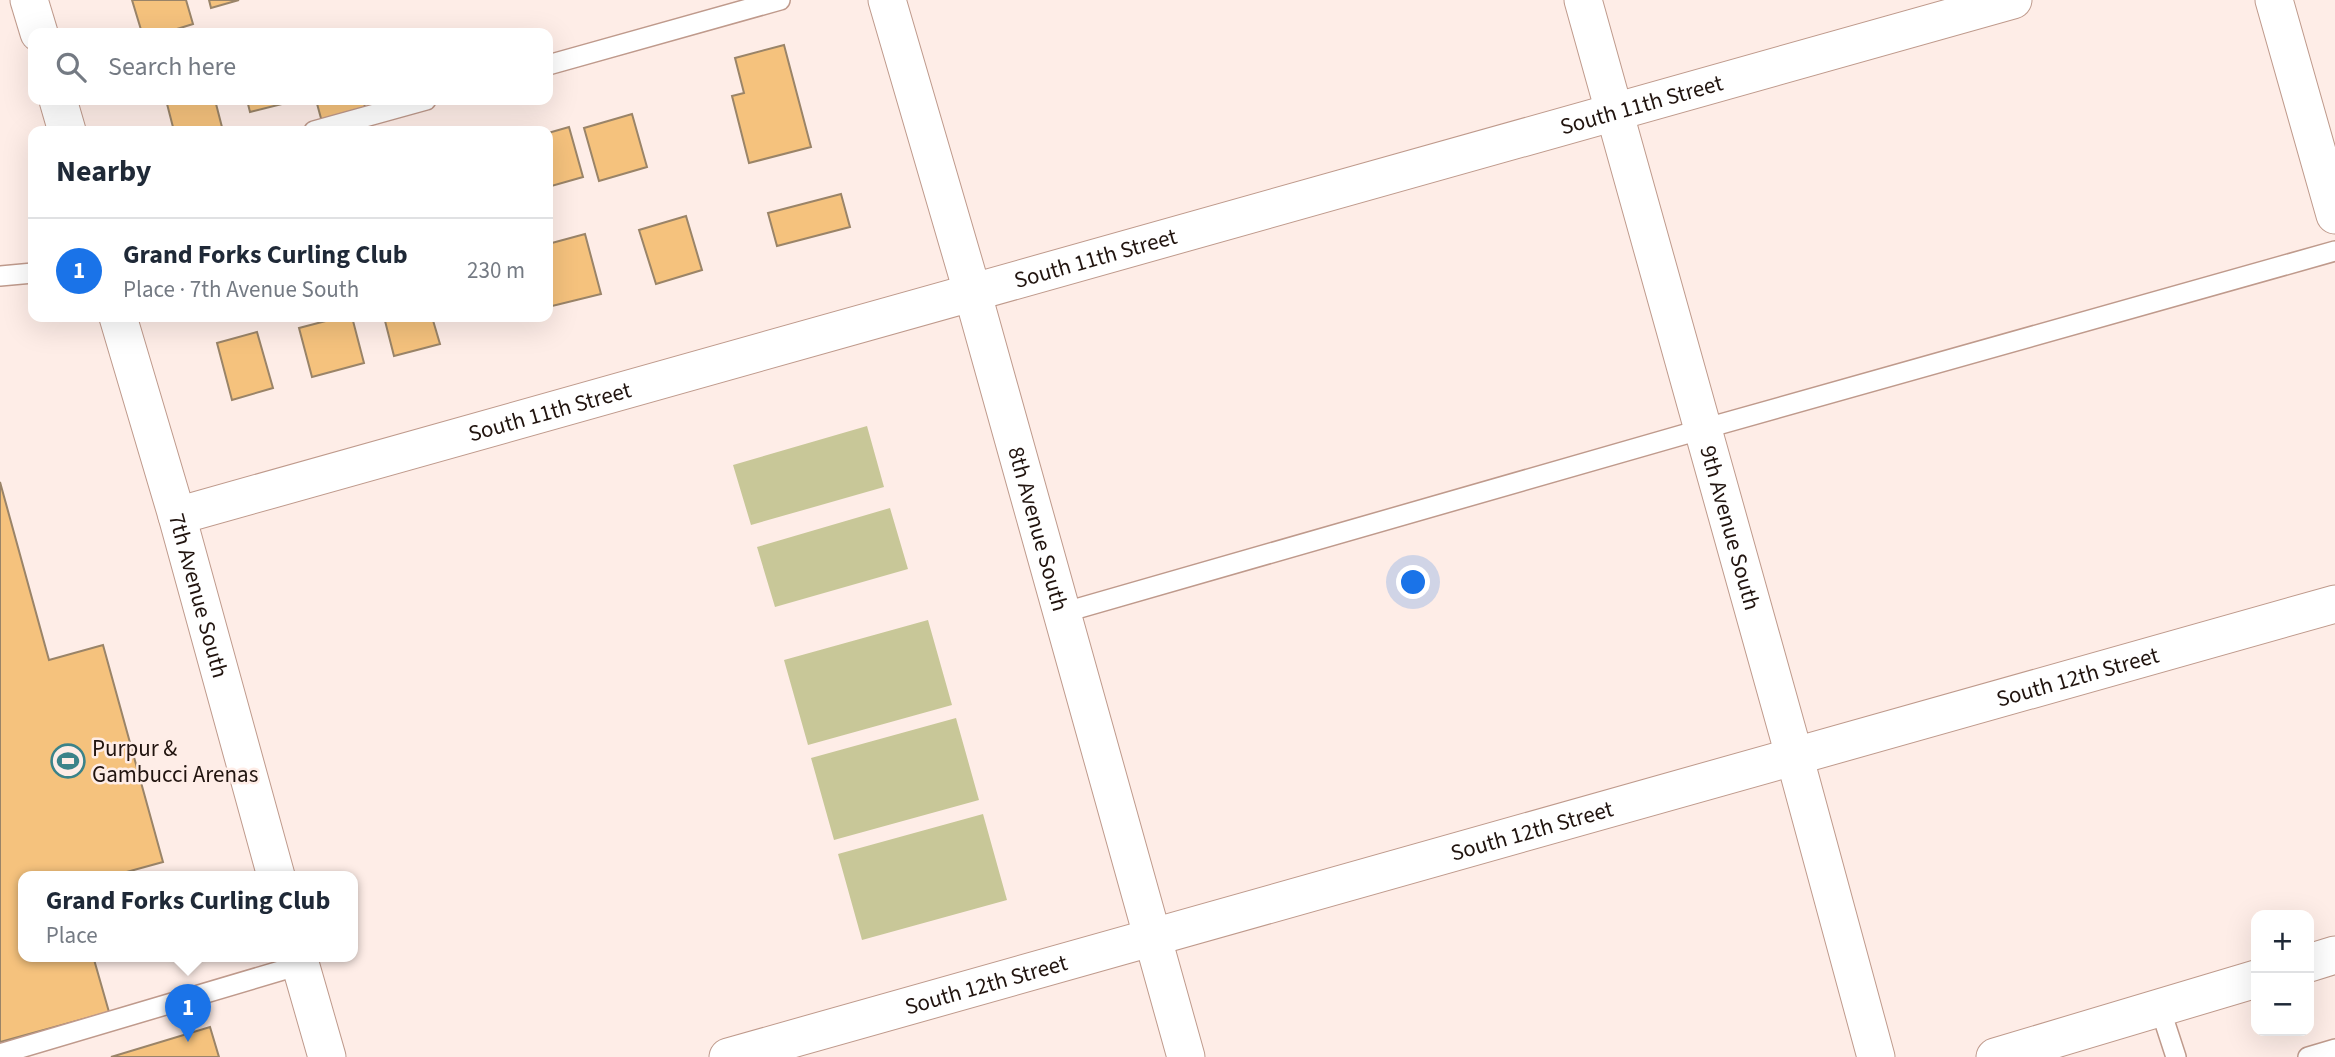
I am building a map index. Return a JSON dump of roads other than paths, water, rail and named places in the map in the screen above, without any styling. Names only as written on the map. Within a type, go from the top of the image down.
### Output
[{"type":"street","points":[[29,0],[37,28]]},
{"type":"street","name":"8th Avenue South","points":[[887,0],[972,292],[1186,1057]]},
{"type":"street","name":"9th Avenue South","points":[[1583,0],[1876,1057]]},
{"type":"street","name":"South 11th Street","points":[[177,516],[2013,0]]},
{"type":"street","points":[[2274,0],[2335,215]]},
{"type":"street","points":[[59,105],[66,126]]},
{"type":"street","name":"7th Avenue South","points":[[119,322],[177,516],[275,871]]},
{"type":"street","name":"South 12th Street","points":[[728,1057],[2335,604]]},
{"type":"street","points":[[2314,961],[2335,955]]},
{"type":"street","points":[[299,962],[327,1057]]},
{"type":"street","points":[[1995,1057],[2251,980]]},
{"type":"lane","points":[[553,64],[780,0]]},
{"type":"lane","points":[[332,126],[408,105]]},
{"type":"lane","points":[[1062,613],[2335,251]]},
{"type":"lane","points":[[0,276],[28,273]]},
{"type":"lane","points":[[0,1054],[296,962]]},
{"type":"lane","points":[[2160,1007],[2176,1057]]},
{"type":"lane","points":[[2308,1057],[2335,1049]]},
{"type":"place","name":"Purpur & Gambucci Arenas","points":[[68,761]]},
{"type":"place","name":"Grand Forks Curling Club","points":[[188,1042]]}]
